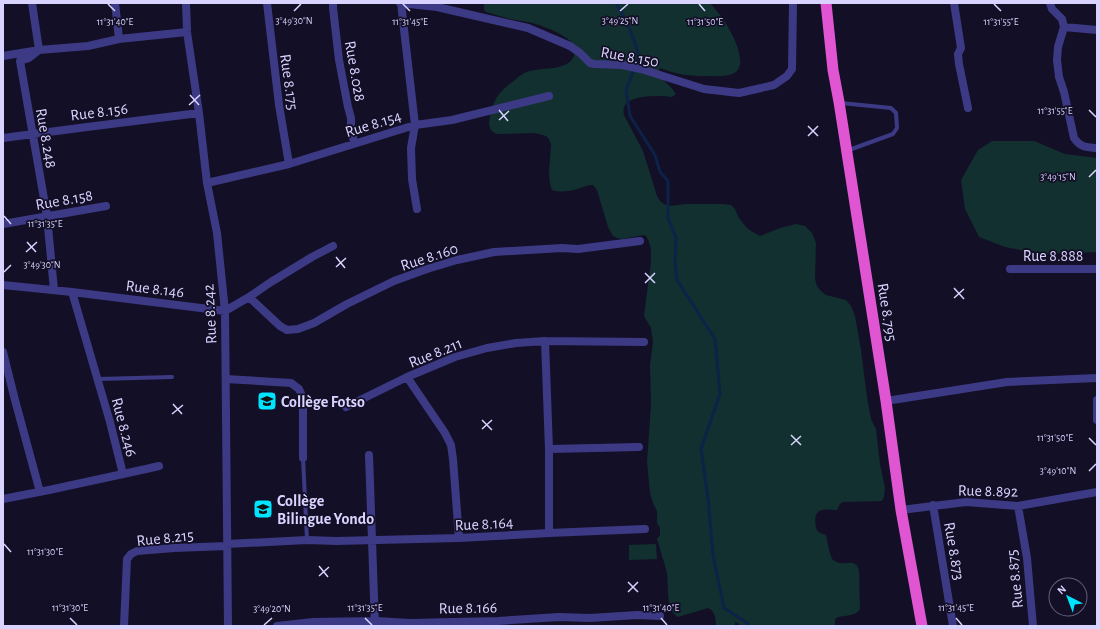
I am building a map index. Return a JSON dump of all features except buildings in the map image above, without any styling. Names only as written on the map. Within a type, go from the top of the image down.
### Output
[{"type":"highway","name":"Rue 8.795","points":[[826,3],[833,70],[886,401],[901,510],[922,626]]},
{"type":"street","points":[[32,3],[38,50]]},
{"type":"street","points":[[115,3],[119,39]]},
{"type":"street","name":"Rue 8.242","points":[[186,3],[187,32],[199,113],[207,183],[217,233],[225,311],[228,626]]},
{"type":"street","name":"Rue 8.175","points":[[267,3],[279,105],[289,164]]},
{"type":"street","name":"Rue 8.028","points":[[334,3],[333,8],[339,60],[351,118],[354,143]]},
{"type":"street","points":[[400,3],[414,125],[411,148],[412,180],[417,209]]},
{"type":"street","name":"Rue 8.150","points":[[400,3],[437,7],[528,28],[570,46],[590,63],[622,65],[641,69],[704,89],[739,93],[774,85],[787,76],[792,70],[793,3]]},
{"type":"street","points":[[954,3],[961,48],[958,54],[959,64],[968,108]]},
{"type":"street","points":[[1050,3],[1052,9],[1062,19],[1064,26],[1058,48],[1057,60],[1074,138],[1078,144],[1083,147],[1097,148]]},
{"type":"street","points":[[1064,26],[1097,30]]},
{"type":"street","points":[[3,56],[38,50],[88,46],[119,39],[187,32]]},
{"type":"street","name":"Rue 8.248","points":[[38,50],[29,58],[20,61],[47,216],[54,290]]},
{"type":"street","name":"Rue 8.154","points":[[207,183],[289,164],[414,125],[452,120],[549,96]]},
{"type":"street","name":"Rue 8.156","points":[[3,138],[199,113]]},
{"type":"street","name":"Rue 8.158","points":[[3,224],[106,206]]},
{"type":"street","name":"Rue 8.160","points":[[249,297],[280,326],[287,330],[298,329],[314,323],[347,304],[394,281],[457,260],[494,252],[562,248],[578,249],[640,241]]},
{"type":"street","points":[[225,311],[312,257],[333,246]]},
{"type":"street","name":"Rue 8.888","points":[[1010,269],[1097,269]]},
{"type":"street","name":"Rue 8.146","points":[[3,285],[225,311]]},
{"type":"street","name":"Rue 8.246","points":[[3,499],[123,474],[110,422],[72,292]]},
{"type":"street","points":[[545,341],[549,449],[549,533]]},
{"type":"street","name":"Rue 8.211","points":[[458,538],[453,458],[450,445],[445,433],[407,376],[455,357],[487,348],[516,343],[545,341],[644,342]]},
{"type":"street","points":[[3,352],[40,492]]},
{"type":"street","points":[[346,407],[407,376]]},
{"type":"street","points":[[886,401],[1007,382],[1097,378]]},
{"type":"street","points":[[226,379],[291,382],[299,389],[303,398],[303,458]]},
{"type":"street","points":[[1097,400],[1097,420]]},
{"type":"street","points":[[549,449],[639,447]]},
{"type":"street","points":[[369,455],[376,624]]},
{"type":"street","points":[[123,474],[159,466]]},
{"type":"street","name":"Rue 8.892","points":[[901,510],[966,502],[1018,506],[1097,492]]},
{"type":"street","name":"Rue 8.873","points":[[933,506],[953,626]]},
{"type":"street","name":"Rue 8.875","points":[[1018,506],[1027,558],[1033,626]]},
{"type":"street","name":"Rue 8.164","points":[[227,545],[307,540],[458,538],[645,529]]},
{"type":"street","name":"Rue 8.215","points":[[124,626],[127,559],[131,554],[137,551],[227,545]]},
{"type":"street","name":"Rue 8.166","points":[[277,626],[313,622],[376,624],[498,621],[553,617],[590,618],[637,615],[660,616]]},
{"type":"lane","points":[[839,102],[891,108],[896,113],[897,128],[893,134],[846,151]]},
{"type":"lane","points":[[97,379],[172,377]]},
{"type":"lane","points":[[303,458],[307,540]]},
{"type":"green space","points":[[484,3],[710,3],[728,27],[735,41],[740,57],[740,64],[737,70],[726,76],[701,76],[678,74],[660,68],[658,72],[676,94],[671,97],[652,96],[631,100],[624,108],[624,115],[643,151],[657,196],[660,201],[669,206],[686,204],[731,205],[746,227],[760,236],[780,228],[796,224],[805,226],[812,233],[816,243],[815,279],[817,286],[826,295],[846,300],[851,306],[855,316],[867,397],[871,419],[876,429],[880,464],[885,488],[882,501],[843,502],[837,510],[822,510],[818,512],[816,516],[816,528],[819,532],[826,535],[832,559],[840,563],[854,563],[858,567],[859,571],[860,609],[854,614],[836,618],[835,626],[740,626],[736,622],[735,626],[716,626],[714,613],[708,608],[678,617],[671,609],[668,597],[667,573],[657,539],[660,535],[660,528],[657,523],[657,511],[650,493],[647,462],[651,404],[650,365],[653,342],[651,328],[644,316],[651,262],[651,249],[648,239],[644,235],[622,239],[613,236],[608,227],[597,190],[593,185],[568,191],[552,190],[549,172],[551,145],[546,136],[535,133],[497,134],[491,129],[489,120],[493,105],[495,100],[505,88],[525,73],[564,65],[573,57],[575,50],[574,45],[570,40],[556,32],[533,23],[510,19],[486,12],[484,10]]},
{"type":"green space","points":[[992,141],[1034,141],[1065,154],[1097,158],[1097,252],[1041,254],[1005,247],[979,237],[965,209],[961,180],[978,150]]},
{"type":"green space","points":[[656,544],[657,559],[629,560],[629,545]]},
{"type":"waterway","points":[[616,3],[628,25],[639,57],[626,90],[630,116],[655,155],[660,172],[668,181],[668,219],[676,237],[675,262],[677,280],[715,339],[720,394],[701,449],[708,498],[713,555],[724,608],[747,623],[749,626]]},
{"type":"place","name":"Collège Fotso","points":[[267,401]]},
{"type":"place","name":"Collège Bilingue Yondo","points":[[263,509]]}]
